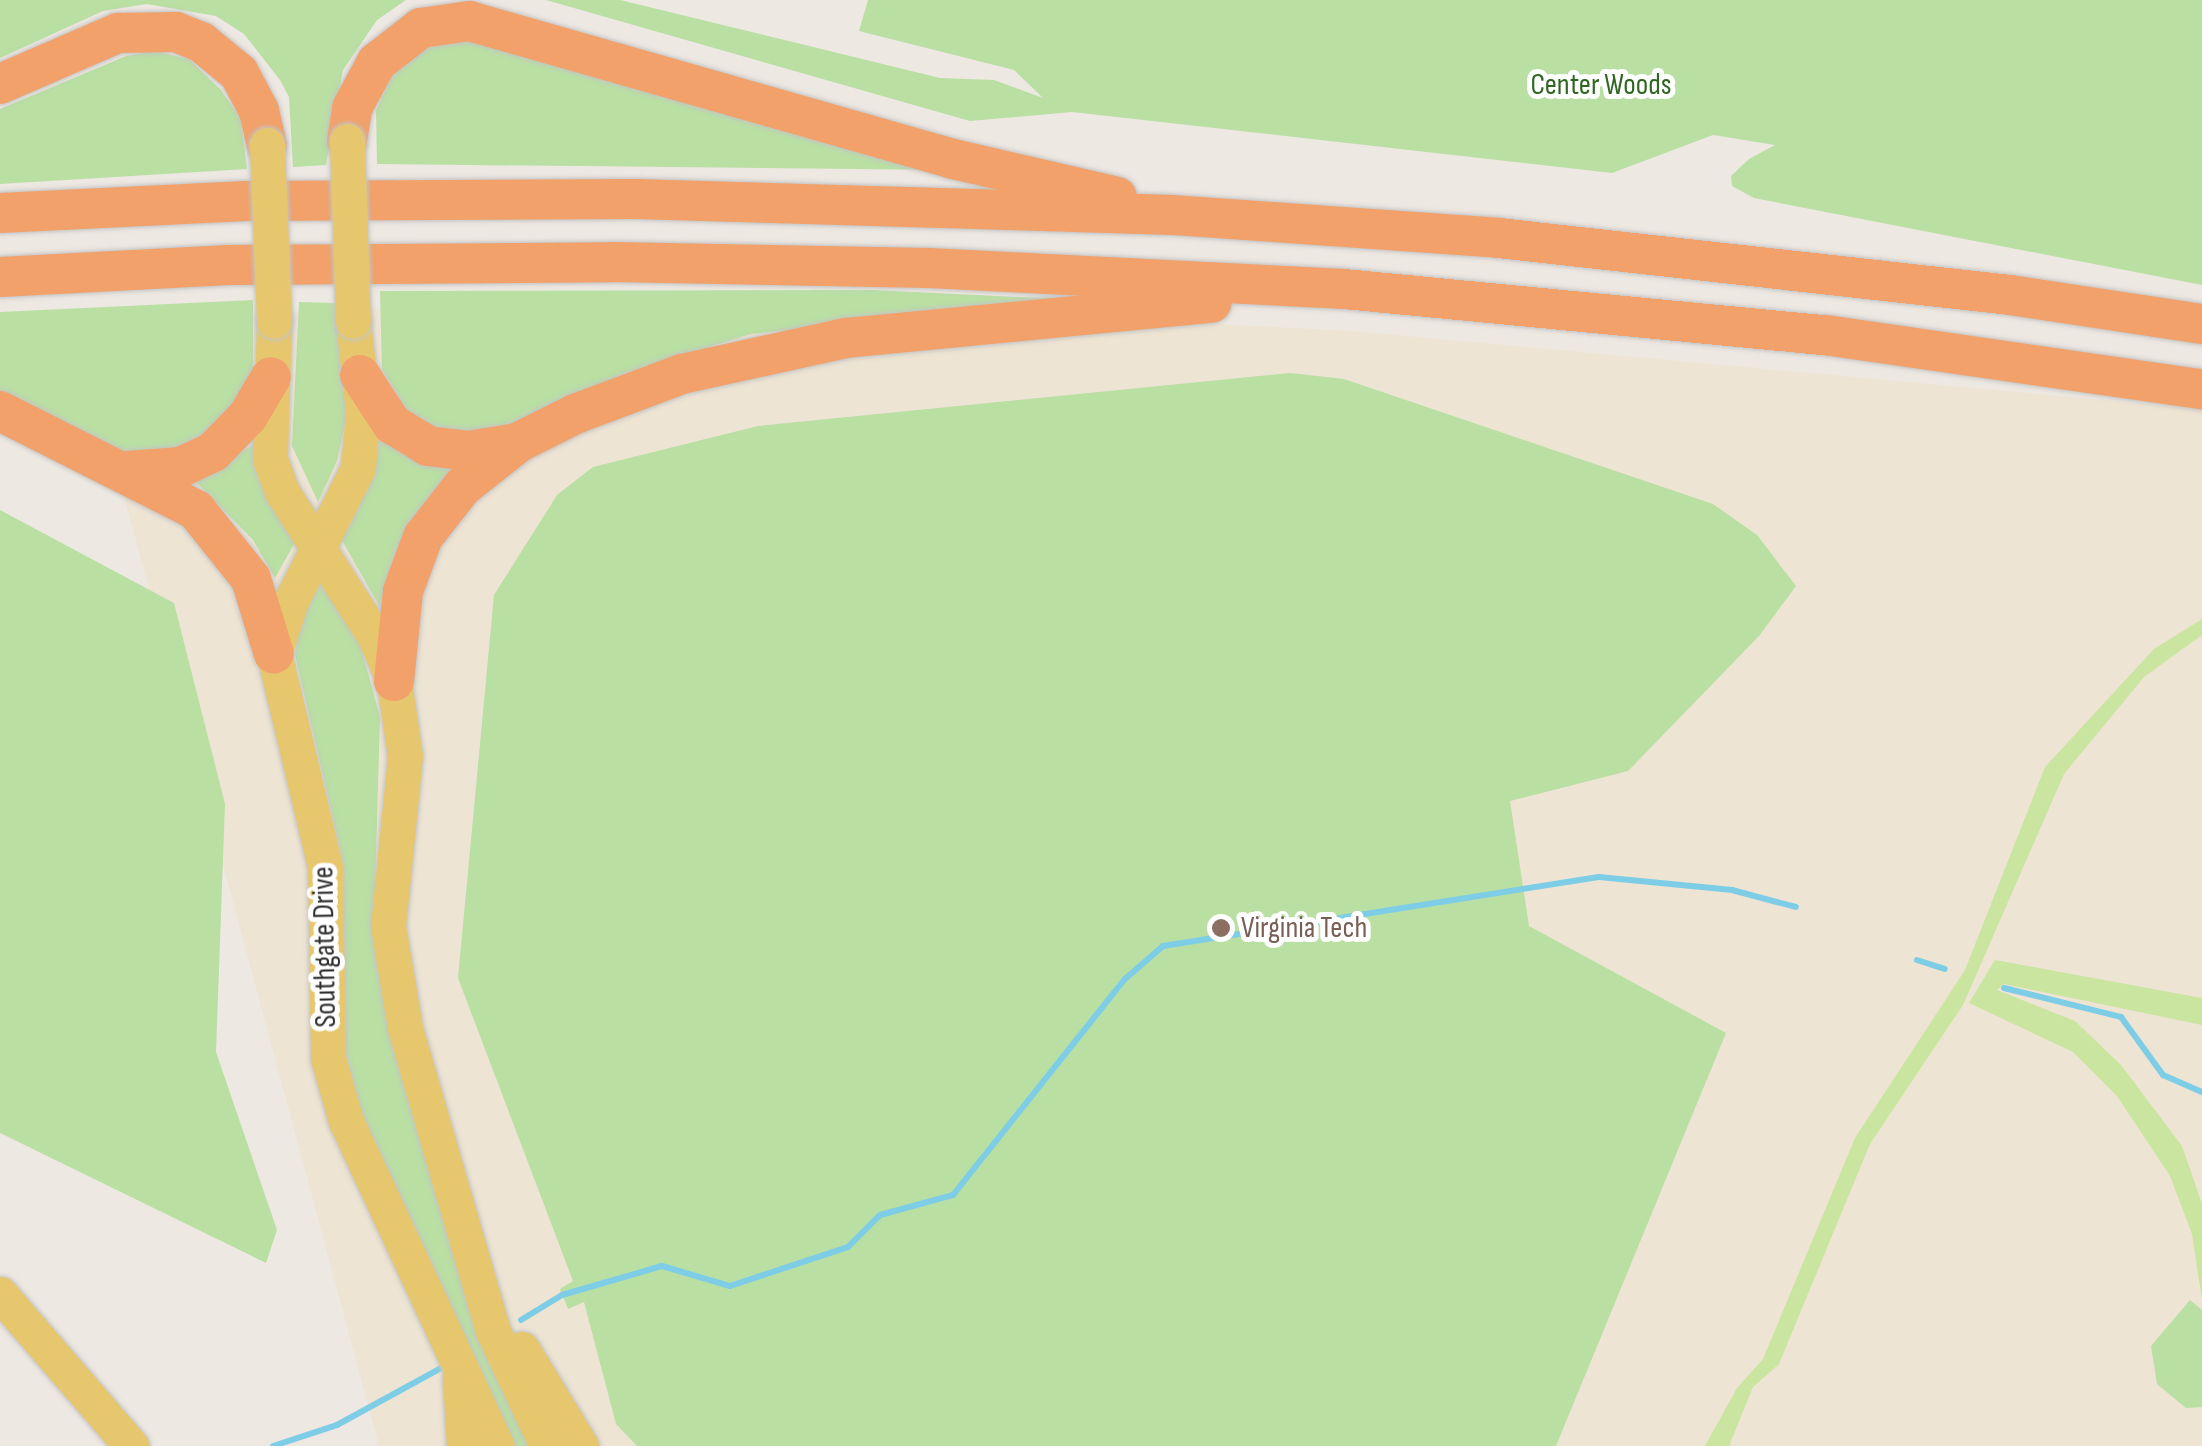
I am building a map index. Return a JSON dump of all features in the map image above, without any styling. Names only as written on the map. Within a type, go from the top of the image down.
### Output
[{"type":"highway","points":[[347,141],[352,108],[376,62],[421,28],[468,20],[1174,216]]},
{"type":"highway","points":[[0,84],[118,33],[176,32],[202,42],[239,73],[260,111],[266,146]]},
{"type":"highway","points":[[0,213],[246,200],[635,198],[1174,216],[1500,238],[2010,295],[2202,324]]},
{"type":"highway","points":[[0,277],[230,265],[612,262],[929,268],[1344,289],[1824,335],[2202,389]]},
{"type":"highway","points":[[394,681],[403,592],[423,536],[462,487],[519,442],[634,390],[757,354],[846,338],[1344,289]]},
{"type":"highway","points":[[360,375],[392,424],[428,446],[468,451],[519,442]]},
{"type":"highway","points":[[124,471],[181,466],[213,452],[248,416],[271,377]]},
{"type":"highway","points":[[0,411],[174,495],[217,531],[251,579],[274,654]]},
{"type":"main road","points":[[274,654],[316,548],[358,468],[360,375],[353,320],[347,141]]},
{"type":"main road","points":[[266,146],[274,321],[270,459],[316,548],[374,637],[394,681],[406,756],[390,887],[393,976],[493,1331],[547,1446]]},
{"type":"main road","name":"Southgate Drive","points":[[274,654],[325,867],[328,1058],[346,1121],[497,1446]]},
{"type":"main road","points":[[459,1217],[530,1365],[581,1446]]},
{"type":"main road","points":[[0,1294],[131,1446]]},
{"type":"main road","points":[[459,1363],[464,1446]]},
{"type":"shaded area","name":"Virginia Tech","points":[[660,296],[1352,331],[2202,409],[2202,1446],[379,1446],[77,321]]},
{"type":"green space","points":[[0,0],[406,0],[377,20],[343,70],[326,165],[293,167],[289,97],[244,34],[216,16],[147,4],[103,11],[0,58]]},
{"type":"green space","name":"Center Woods","points":[[546,0],[620,0],[940,78],[994,80],[1043,98],[1014,70],[859,31],[868,0],[2202,0],[2202,285],[1754,198],[1732,186],[1731,176],[1749,159],[1775,145],[1713,135],[1612,173],[1072,112],[970,121]]},
{"type":"green space","points":[[468,37],[951,170],[377,164],[376,110],[393,74],[431,45]]},
{"type":"green space","points":[[153,51],[189,59],[221,90],[241,119],[247,169],[0,184],[0,109],[126,56]]},
{"type":"green space","points":[[873,290],[1082,300],[751,334],[625,373],[511,427],[449,437],[408,413],[382,369],[380,291]]},
{"type":"green space","points":[[253,300],[253,373],[238,405],[191,447],[129,455],[0,392],[0,312]]},
{"type":"green space","points":[[299,302],[335,303],[348,410],[337,461],[318,502],[292,446]]},
{"type":"green space","points":[[1290,373],[1344,379],[1713,504],[1757,535],[1796,586],[1759,636],[1628,771],[1510,801],[1529,926],[1726,1033],[1556,1446],[637,1446],[616,1424],[584,1302],[568,1309],[560,1289],[573,1281],[458,978],[494,595],[557,495],[593,467],[758,426]]},
{"type":"green space","points":[[381,435],[454,470],[385,616],[340,537],[373,474]]},
{"type":"green space","points":[[254,444],[298,537],[275,578],[253,540],[195,481]]},
{"type":"green space","points":[[0,510],[174,603],[225,804],[216,1052],[277,1230],[266,1263],[0,1133]]},
{"type":"green space","points":[[320,574],[359,640],[380,717],[374,924],[536,1446],[513,1446],[361,1112],[346,1052],[343,862],[295,655],[303,606]]},
{"type":"green space","points":[[2202,619],[2202,635],[2144,677],[2064,774],[1963,1005],[1870,1144],[1779,1364],[1753,1387],[1729,1446],[1705,1446],[1737,1388],[1763,1359],[1855,1138],[1965,970],[2045,767],[2154,649]]},
{"type":"green space","points":[[1995,960],[2202,998],[2202,1025],[2004,984],[1997,990],[2075,1021],[2121,1065],[2182,1146],[2202,1204],[2202,1300],[2192,1234],[2170,1176],[2117,1096],[2073,1052],[1969,1003]]},
{"type":"green space","points":[[2190,1300],[2202,1310],[2202,1407],[2186,1408],[2157,1384],[2151,1346]]},
{"type":"waterway","points":[[521,1320],[562,1295],[662,1266],[730,1286],[848,1247],[880,1215],[953,1195],[1125,979],[1163,946],[1599,877],[1732,890],[1796,907]]},
{"type":"waterway","points":[[1917,960],[1945,969]]},
{"type":"waterway","points":[[2004,988],[2121,1017],[2163,1075],[2202,1092]]},
{"type":"waterway","points":[[273,1446],[337,1425],[441,1368]]},
{"type":"place","name":"Virginia Tech","points":[[1221,928]]}]
